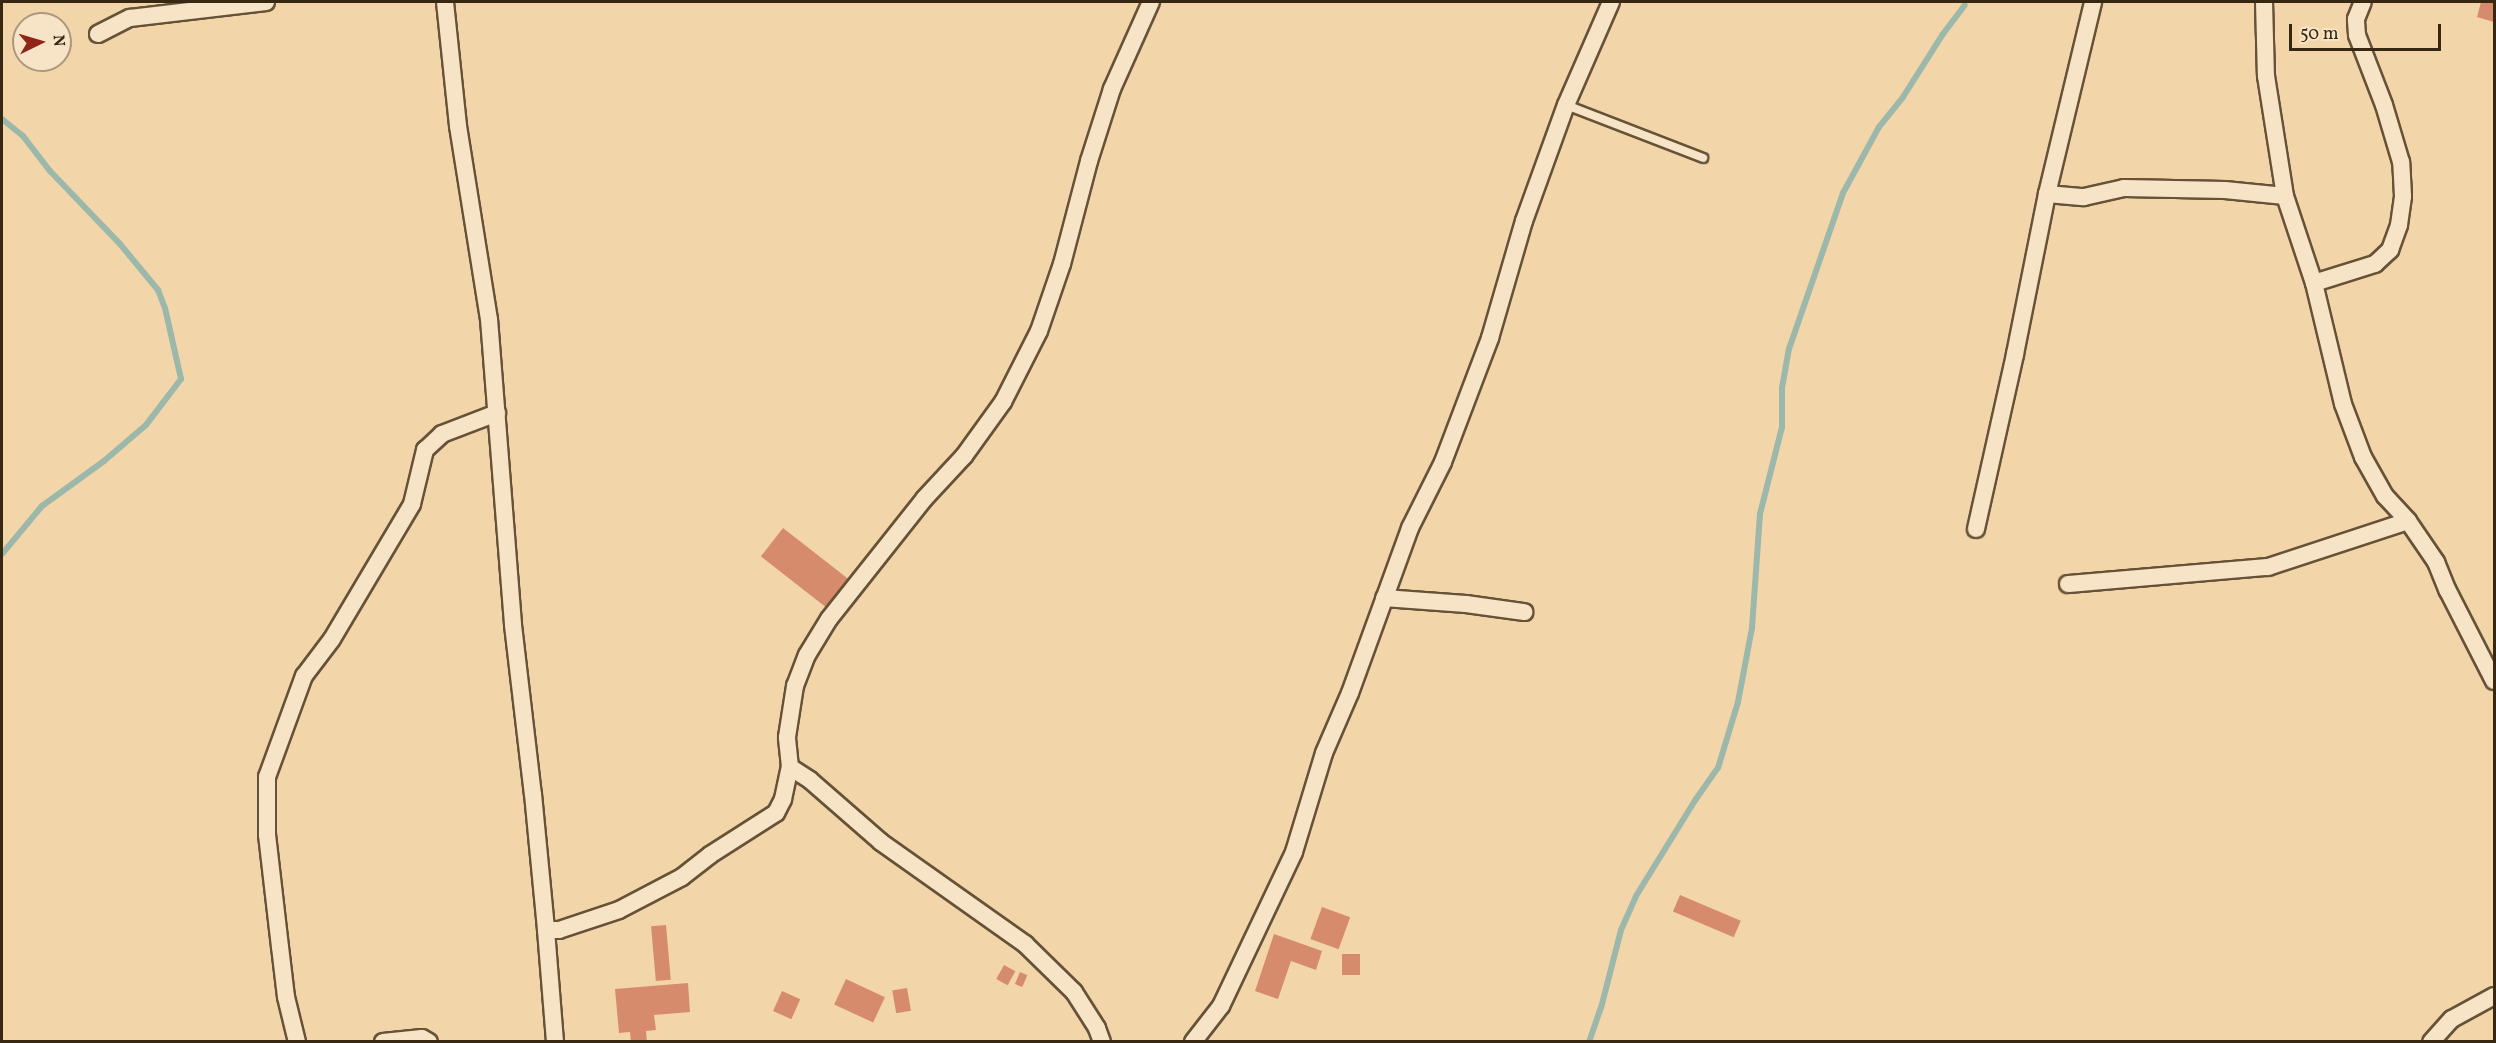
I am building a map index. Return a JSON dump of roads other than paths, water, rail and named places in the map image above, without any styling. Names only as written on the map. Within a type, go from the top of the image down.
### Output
[{"type":"street","points":[[98,34],[129,18],[266,2]]},
{"type":"street","points":[[445,2],[458,126],[489,318],[513,625],[533,794],[555,1041]]},
{"type":"street","points":[[546,930],[559,930],[619,910],[682,877],[710,855],[776,813],[783,799],[790,767],[787,737],[789,712],[795,686],[807,654],[829,619],[924,499],[959,462],[1003,402],[1039,331],[1062,264],[1089,161],[1112,89],[1151,2]]},
{"type":"street","points":[[1193,1041],[1221,1006],[1293,852],[1324,753],[1350,693],[1410,528],[1443,462],[1490,338],[1524,221],[1566,105],[1611,2]]},
{"type":"street","points":[[1976,529],[2015,354],[2047,194],[2092,2]]},
{"type":"street","points":[[2264,2],[2266,76],[2285,196],[2314,283],[2343,404],[2363,457],[2385,496],[2408,521],[2436,562],[2492,672]]},
{"type":"street","points":[[2314,283],[2375,264],[2390,250],[2399,225],[2403,196],[2401,162],[2385,105],[2357,35],[2356,19],[2362,2]]},
{"type":"street","points":[[2047,194],[2085,197],[2124,188],[2225,190],[2285,196]]},
{"type":"street","points":[[297,1041],[286,997],[267,835],[267,777],[304,676],[332,639],[412,504],[425,450],[442,434],[497,413]]},
{"type":"street","points":[[2068,584],[2268,567],[2408,521]]},
{"type":"street","points":[[1384,598],[1466,604],[1524,612]]},
{"type":"street","points":[[790,767],[810,780],[881,842],[1025,944],[1074,992],[1097,1028],[1102,1041]]},
{"type":"street","points":[[2431,1041],[2452,1019],[2494,996]]},
{"type":"street","points":[[382,1041],[423,1038],[429,1041]]},
{"type":"lane","points":[[1566,105],[1703,158]]},
{"type":"waterway","points":[[1589,1042],[1601,1008],[1621,930],[1636,896],[1696,799],[1718,768],[1738,702],[1752,628],[1760,514],[1782,427],[1782,388],[1789,349],[1843,193],[1879,127],[1903,97],[1943,34],[1965,5]]},
{"type":"waterway","points":[[2,119],[23,136],[50,171],[120,244],[158,290],[165,308],[181,379],[146,425],[104,461],[42,506],[2,554]]}]
